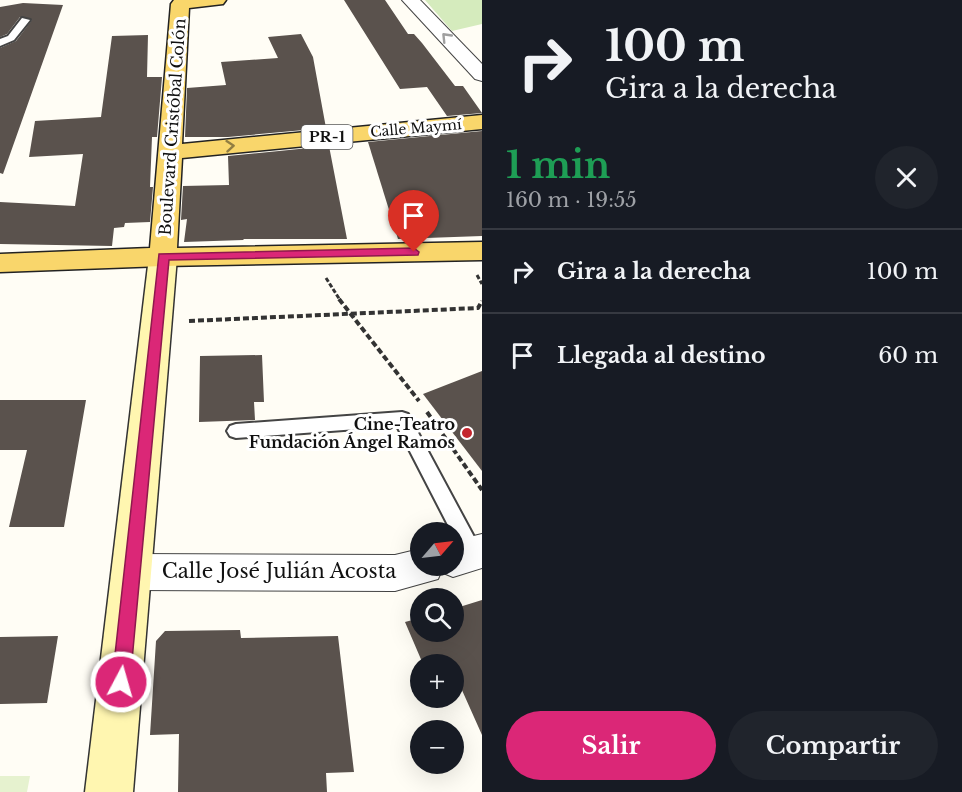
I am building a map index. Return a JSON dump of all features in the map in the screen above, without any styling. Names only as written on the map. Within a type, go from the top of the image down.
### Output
[{"type":"main road","points":[[180,2],[217,0]]},
{"type":"main road","name":"Boulevard Cristóbal Colón","points":[[163,257],[180,2]]},
{"type":"main road","name":"Calle Maymí","points":[[171,152],[482,122]]},
{"type":"main road","points":[[0,263],[163,257],[482,251]]},
{"type":"street","points":[[410,0],[482,75]]},
{"type":"street","name":"Boulevard Cristóbal Colón","points":[[109,792],[163,257]]},
{"type":"street","name":"Calle José Julián Acosta","points":[[133,572],[395,573],[410,570]]},
{"type":"lane","points":[[0,43],[11,38],[25,20]]},
{"type":"lane","points":[[236,432],[402,419],[469,554]]},
{"type":"path","points":[[324,274],[350,315],[432,418],[482,490]]},
{"type":"path","points":[[187,321],[478,308],[482,301]]},
{"type":"green space","points":[[425,0],[482,0],[482,24],[452,31]]},
{"type":"green space","points":[[0,776],[30,776],[27,792],[0,792]]},
{"type":"building","points":[[344,0],[385,0],[408,34],[414,34],[455,86],[463,86],[482,113],[447,116],[427,87],[400,89]]},
{"type":"building","points":[[23,3],[63,5],[3,174],[0,173],[0,48],[16,41],[32,20],[20,17],[7,34],[0,37],[0,7]]},
{"type":"building","points":[[301,34],[313,57],[326,128],[228,137],[185,137],[187,88],[226,85],[221,62],[278,58],[268,37]]},
{"type":"building","points":[[148,35],[147,77],[162,77],[157,137],[152,137],[150,187],[153,187],[150,222],[125,223],[124,227],[114,228],[112,246],[0,244],[0,202],[75,206],[83,154],[29,157],[35,121],[101,117],[112,36]]},
{"type":"building","points":[[482,131],[482,236],[398,239],[368,142]]},
{"type":"building","points":[[329,146],[347,239],[244,239],[184,242],[187,219],[181,220],[183,186],[229,185],[228,156]]},
{"type":"building","points":[[262,355],[264,402],[254,402],[255,420],[199,422],[200,356]]},
{"type":"building","name":"Cine-Teatro Fundación Ángel Ramos","points":[[482,371],[482,471],[423,394]]},
{"type":"building","points":[[0,400],[86,400],[64,527],[9,527],[27,450],[0,450]]},
{"type":"building","points":[[482,600],[482,735],[464,695],[464,654],[419,654],[414,642],[464,642],[464,606]]},
{"type":"building","points":[[410,621],[410,634],[405,622]]},
{"type":"building","points":[[240,630],[241,638],[338,636],[354,772],[326,773],[327,792],[178,792],[179,734],[150,735],[156,641],[165,631]]},
{"type":"building","points":[[58,636],[47,703],[0,704],[0,637]]},
{"type":"place","name":"Cine-Teatro Fundación Ángel Ramos","points":[[467,433]]},
{"type":"route","points":[[121,682],[163,257],[414,252]]}]
